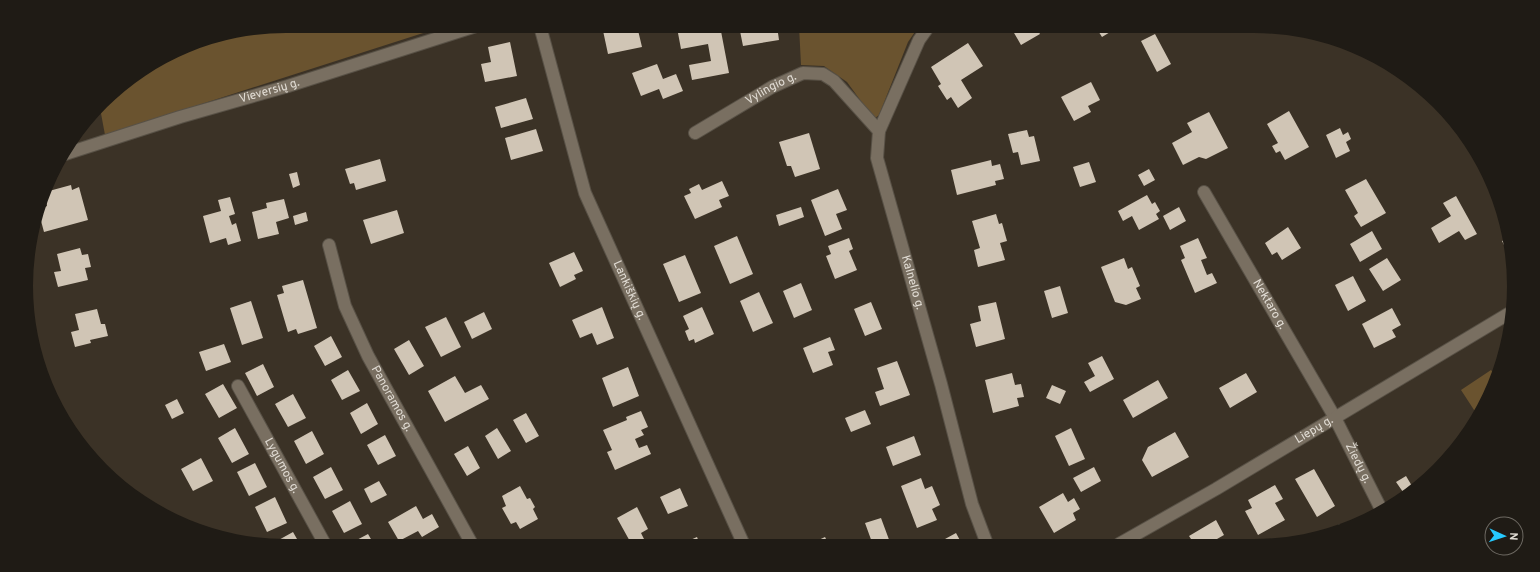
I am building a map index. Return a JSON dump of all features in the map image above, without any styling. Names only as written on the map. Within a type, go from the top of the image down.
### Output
[{"type":"street","name":"Vieversių g.","points":[[72,152],[180,117],[288,86],[454,33]]},
{"type":"street","name":"Lankiškių g.","points":[[542,33],[585,193],[741,539]]},
{"type":"street","name":"Kalnelio g.","points":[[924,33],[916,46],[879,131],[877,158],[941,384],[972,504],[985,539]]},
{"type":"street","name":"Vylingio g.","points":[[695,133],[772,87],[803,73],[823,74],[834,81],[879,131]]},
{"type":"street","name":"Nektaro g.","points":[[1204,192],[1334,416]]},
{"type":"street","name":"Panoramos g.","points":[[329,245],[345,306],[368,356],[470,539]]},
{"type":"street","name":"Liepų g.","points":[[1128,539],[1216,489],[1334,416],[1505,316]]},
{"type":"street","name":"Lygumos g.","points":[[238,386],[322,539]]},
{"type":"street","name":"Žiedų g.","points":[[1334,416],[1379,505]]},
{"type":"shaded area","points":[[423,33],[105,135],[101,114],[119,96],[132,85],[159,67],[205,46],[253,35],[269,34]]},
{"type":"shaded area","points":[[799,33],[914,33],[908,42],[879,115],[874,119],[847,82],[824,66],[801,65]]},
{"type":"shaded area","points":[[1491,370],[1492,372],[1474,410],[1461,390]]},
{"type":"building","points":[[604,33],[639,33],[642,47],[608,54]]},
{"type":"building","points":[[678,33],[721,33],[729,73],[692,80],[689,65],[711,61],[708,44],[681,49]]},
{"type":"building","points":[[740,33],[778,33],[779,40],[743,46]]},
{"type":"building","points":[[1014,33],[1039,33],[1040,34],[1021,45]]},
{"type":"building","points":[[1099,33],[1109,33],[1102,37]]},
{"type":"building","points":[[1155,34],[1171,64],[1157,72],[1141,41]]},
{"type":"building","points":[[510,42],[517,76],[485,82],[481,64],[491,62],[488,47]]},
{"type":"building","points":[[968,43],[983,66],[961,80],[972,98],[958,108],[951,97],[947,100],[938,86],[941,84],[931,67]]},
{"type":"building","points":[[657,64],[663,79],[676,74],[683,91],[663,99],[659,89],[641,96],[632,73]]},
{"type":"building","points":[[1091,82],[1100,100],[1088,106],[1091,112],[1074,121],[1061,97]]},
{"type":"building","points":[[526,98],[533,119],[501,128],[495,107]]},
{"type":"building","points":[[1289,111],[1309,147],[1285,160],[1280,151],[1276,153],[1272,146],[1278,143],[1267,124]]},
{"type":"building","points":[[1209,112],[1228,148],[1206,159],[1199,157],[1183,165],[1172,143],[1192,132],[1187,123]]},
{"type":"building","points":[[1340,128],[1343,135],[1348,132],[1351,139],[1346,142],[1350,151],[1336,158],[1326,135]]},
{"type":"building","points":[[536,129],[543,151],[511,160],[505,138]]},
{"type":"building","points":[[1027,130],[1029,137],[1034,136],[1040,161],[1021,165],[1018,152],[1013,153],[1008,134]]},
{"type":"building","points":[[809,133],[820,169],[795,177],[791,166],[787,166],[779,142]]},
{"type":"building","points":[[380,159],[386,181],[356,190],[354,183],[350,184],[345,169]]},
{"type":"building","points":[[991,160],[992,166],[1000,164],[1004,179],[995,181],[996,185],[957,195],[951,170]]},
{"type":"building","points":[[1089,162],[1096,182],[1080,187],[1073,167]]},
{"type":"building","points":[[1149,169],[1155,180],[1144,186],[1138,175]]},
{"type":"building","points":[[297,172],[300,185],[293,188],[289,174]]},
{"type":"building","points":[[1366,179],[1386,213],[1361,227],[1354,216],[1358,213],[1345,190]]},
{"type":"building","points":[[722,181],[729,196],[719,200],[722,207],[695,219],[684,196],[691,193],[689,189],[699,184],[702,190]]},
{"type":"building","points":[[71,185],[72,190],[79,187],[88,220],[44,232],[42,223],[52,190]]},
{"type":"building","points":[[838,189],[847,210],[836,214],[842,229],[825,236],[811,200]]},
{"type":"building","points":[[1147,195],[1152,204],[1155,202],[1160,211],[1156,214],[1159,219],[1139,230],[1132,216],[1123,221],[1118,211]]},
{"type":"building","points":[[1456,196],[1477,234],[1465,240],[1459,231],[1439,243],[1431,228],[1451,216],[1443,203]]},
{"type":"building","points":[[230,197],[235,214],[229,216],[232,225],[236,223],[241,241],[228,245],[226,238],[210,243],[203,216],[221,211],[218,200]]},
{"type":"building","points":[[284,199],[289,218],[276,222],[279,234],[258,239],[252,212],[267,208],[266,203]]},
{"type":"building","points":[[801,207],[804,217],[779,226],[776,215]]},
{"type":"building","points":[[1179,207],[1186,221],[1170,230],[1163,216]]},
{"type":"building","points":[[397,210],[404,233],[371,244],[363,220]]},
{"type":"building","points":[[306,212],[308,221],[295,225],[293,216]]},
{"type":"building","points":[[996,214],[999,224],[1002,223],[1007,241],[1000,243],[1005,260],[978,267],[974,250],[980,248],[972,221]]},
{"type":"building","points":[[1288,227],[1301,248],[1282,260],[1277,252],[1272,255],[1265,243]]},
{"type":"building","points":[[1372,231],[1382,249],[1360,262],[1350,244]]},
{"type":"building","points":[[737,236],[753,274],[730,284],[714,246]]},
{"type":"building","points":[[849,238],[853,249],[849,251],[857,270],[835,279],[826,256],[831,254],[828,246]]},
{"type":"building","points":[[1198,238],[1207,258],[1201,260],[1207,275],[1212,273],[1217,283],[1195,293],[1181,260],[1185,258],[1180,246]]},
{"type":"building","points":[[80,248],[82,255],[88,254],[91,267],[85,268],[88,280],[58,287],[54,272],[61,271],[57,254]]},
{"type":"building","points":[[574,252],[583,271],[574,275],[576,279],[560,287],[549,263]]},
{"type":"building","points":[[685,255],[701,293],[679,302],[663,264]]},
{"type":"building","points":[[1124,258],[1128,269],[1132,267],[1140,286],[1136,288],[1141,299],[1126,305],[1115,302],[1101,267]]},
{"type":"building","points":[[1387,258],[1401,280],[1383,291],[1369,269]]},
{"type":"building","points":[[1353,276],[1366,301],[1348,311],[1335,285]]},
{"type":"building","points":[[303,280],[317,328],[298,334],[296,329],[288,332],[277,295],[284,293],[282,286]]},
{"type":"building","points":[[801,283],[812,310],[794,318],[783,291]]},
{"type":"building","points":[[1060,286],[1068,313],[1052,318],[1044,291]]},
{"type":"building","points":[[759,292],[773,323],[753,332],[740,301]]},
{"type":"building","points":[[251,301],[263,338],[242,345],[230,308]]},
{"type":"building","points":[[871,302],[882,329],[865,336],[854,309]]},
{"type":"building","points":[[996,302],[1005,339],[976,347],[970,324],[981,321],[978,306]]},
{"type":"building","points":[[602,307],[614,338],[597,345],[592,333],[580,338],[572,320]]},
{"type":"building","points":[[702,307],[714,334],[695,343],[694,339],[689,341],[685,331],[689,329],[683,316]]},
{"type":"building","points":[[1392,308],[1401,325],[1392,330],[1396,337],[1374,348],[1362,324]]},
{"type":"building","points":[[97,309],[101,324],[105,324],[108,336],[90,340],[91,343],[75,347],[71,332],[79,330],[75,314]]},
{"type":"building","points":[[484,312],[492,329],[472,339],[464,322]]},
{"type":"building","points":[[446,317],[461,347],[441,357],[425,327]]},
{"type":"building","points":[[331,336],[342,357],[325,366],[314,346]]},
{"type":"building","points":[[830,337],[835,350],[828,352],[833,365],[813,373],[803,348]]},
{"type":"building","points":[[409,340],[424,366],[409,375],[394,349]]},
{"type":"building","points":[[224,344],[231,362],[206,371],[199,352]]},
{"type":"building","points":[[1102,356],[1114,379],[1090,392],[1084,382],[1095,376],[1088,363]]},
{"type":"building","points":[[897,361],[910,395],[880,406],[875,392],[884,389],[877,368]]},
{"type":"building","points":[[263,364],[274,387],[257,396],[245,373]]},
{"type":"building","points":[[628,367],[639,396],[613,407],[602,378]]},
{"type":"building","points":[[348,370],[360,391],[342,400],[331,380]]},
{"type":"building","points":[[1012,373],[1015,385],[1021,384],[1024,397],[1017,398],[1019,406],[993,413],[985,380]]},
{"type":"building","points":[[1246,373],[1257,392],[1230,408],[1219,388]]},
{"type":"building","points":[[455,376],[465,393],[481,385],[489,399],[445,422],[428,391]]},
{"type":"building","points":[[1158,380],[1168,398],[1133,418],[1123,400]]},
{"type":"building","points":[[223,384],[237,408],[219,418],[205,394]]},
{"type":"building","points":[[1052,385],[1066,391],[1060,404],[1046,398]]},
{"type":"building","points":[[293,394],[306,418],[288,427],[275,404]]},
{"type":"building","points":[[177,399],[184,413],[172,419],[165,405]]},
{"type":"building","points":[[367,403],[378,424],[361,434],[350,413]]},
{"type":"building","points":[[865,410],[871,424],[851,432],[845,418]]},
{"type":"building","points":[[641,411],[648,427],[641,430],[644,435],[635,439],[639,448],[647,445],[651,454],[615,470],[607,452],[612,450],[603,430],[627,420],[626,417]]},
{"type":"building","points":[[526,413],[539,436],[526,443],[513,420]]},
{"type":"building","points":[[235,428],[249,454],[232,463],[218,438]]},
{"type":"building","points":[[497,428],[511,451],[498,459],[485,436]]},
{"type":"building","points":[[1071,428],[1085,459],[1069,466],[1055,436]]},
{"type":"building","points":[[312,431],[324,454],[306,464],[294,441]]},
{"type":"building","points":[[1175,432],[1189,457],[1152,477],[1142,460],[1148,447]]},
{"type":"building","points":[[385,435],[396,456],[378,465],[367,445]]},
{"type":"building","points":[[914,436],[921,455],[893,466],[886,447]]},
{"type":"building","points":[[468,446],[480,468],[467,476],[454,454]]},
{"type":"building","points":[[201,458],[213,481],[193,491],[181,469]]},
{"type":"building","points":[[255,463],[267,487],[249,496],[237,472]]},
{"type":"building","points":[[331,467],[343,490],[325,499],[313,477]]},
{"type":"building","points":[[1094,467],[1101,481],[1081,492],[1073,478]]},
{"type":"building","points":[[1314,469],[1335,506],[1317,517],[1295,479]]},
{"type":"building","points":[[1406,476],[1411,484],[1402,491],[1396,482]]},
{"type":"building","points":[[921,478],[925,489],[932,486],[940,505],[932,509],[937,520],[917,528],[901,486]]},
{"type":"building","points":[[379,481],[387,495],[371,503],[364,489]]},
{"type":"building","points":[[1275,485],[1283,499],[1275,503],[1285,520],[1258,535],[1245,511],[1252,508],[1248,500]]},
{"type":"building","points":[[520,486],[527,499],[530,498],[535,507],[533,509],[538,519],[520,529],[516,522],[511,524],[502,508],[506,506],[502,496]]},
{"type":"building","points":[[680,488],[688,506],[668,514],[660,497]]},
{"type":"building","points":[[1063,493],[1068,502],[1074,498],[1080,509],[1073,513],[1076,520],[1054,533],[1039,507]]},
{"type":"building","points":[[275,497],[287,523],[267,532],[255,507]]},
{"type":"building","points":[[350,501],[362,524],[344,533],[332,511]]},
{"type":"building","points":[[416,506],[423,519],[432,514],[439,527],[422,537],[418,531],[403,539],[398,539],[388,522]]},
{"type":"building","points":[[637,507],[648,529],[641,533],[644,539],[629,539],[617,518]]},
{"type":"building","points":[[881,518],[889,539],[871,539],[865,523]]},
{"type":"building","points":[[1216,520],[1224,535],[1217,539],[1191,539],[1189,536]]},
{"type":"building","points":[[293,532],[297,539],[286,539],[281,539]]},
{"type":"building","points":[[956,533],[959,539],[945,539]]},
{"type":"building","points":[[368,534],[371,539],[359,539]]}]
